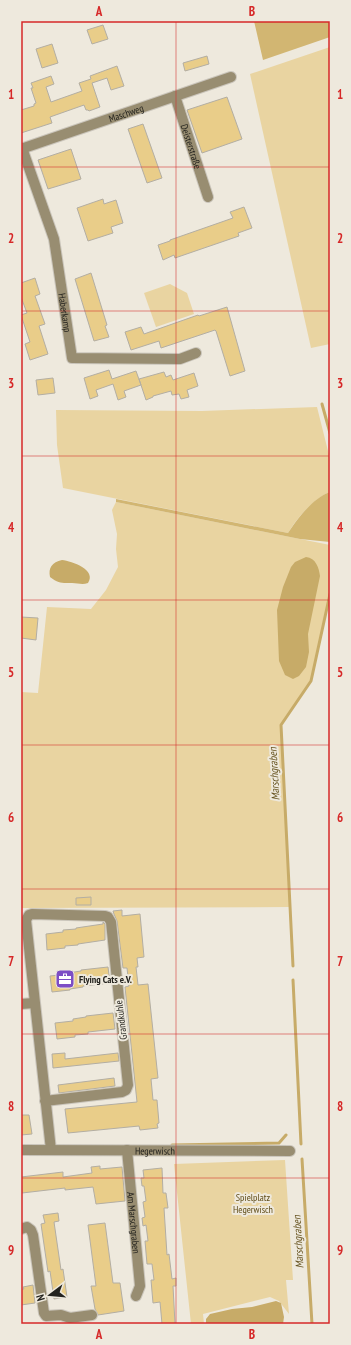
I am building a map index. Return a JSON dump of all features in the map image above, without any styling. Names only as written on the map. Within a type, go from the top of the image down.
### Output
[{"type":"street","name":"Maschweg","points":[[22,148],[231,77]]},
{"type":"street","name":"Deisterstraße","points":[[175,96],[208,197]]},
{"type":"street","name":"Haberkamp","points":[[22,148],[54,239],[72,358],[180,359],[196,353]]},
{"type":"street","name":"Grandkuhle","points":[[46,1101],[122,1092],[128,1085],[110,920],[108,917],[103,915],[36,914],[30,915],[25,924],[51,1150]]},
{"type":"street","points":[[21,1004],[34,1003]]},
{"type":"street","name":"Hegerwisch","points":[[21,1150],[290,1151]]},
{"type":"street","name":"Am Marschgraben","points":[[127,1150],[140,1286],[136,1296]]},
{"type":"street","points":[[21,1229],[27,1227],[31,1230],[33,1235],[44,1313],[46,1316],[61,1315],[70,1318],[92,1315]]},
{"type":"green space","points":[[330,47],[330,344],[311,348],[250,74]]},
{"type":"green space","points":[[170,284],[187,293],[194,314],[156,327],[144,293]]},
{"type":"green space","points":[[317,407],[330,459],[330,492],[312,503],[296,521],[288,533],[63,488],[57,445],[56,410],[202,411]]},
{"type":"green space","points":[[116,502],[330,545],[330,592],[311,681],[281,725],[290,907],[21,908],[21,692],[38,693],[47,607],[91,609],[106,590],[118,567],[116,549],[117,534],[112,510]]},
{"type":"green space","name":"Spielplatz Hegerwisch","points":[[285,1160],[293,1280],[286,1280],[289,1314],[279,1301],[270,1297],[203,1314],[204,1324],[191,1324],[174,1164]]},
{"type":"shaded area","points":[[254,21],[330,21],[330,37],[263,60]]},
{"type":"shaded area","points":[[330,492],[330,542],[300,539],[116,502],[116,499],[288,533],[296,521],[312,503]]},
{"type":"shaded area","points":[[306,557],[315,561],[320,576],[308,634],[309,652],[306,667],[299,676],[293,679],[285,675],[279,661],[277,610],[283,587],[291,567],[295,562]]},
{"type":"shaded area","points":[[62,560],[77,564],[86,570],[90,578],[88,583],[61,583],[50,577],[50,568],[56,562]]},
{"type":"shaded area","points":[[276,1301],[281,1303],[284,1317],[283,1324],[206,1324],[206,1319],[210,1314],[232,1309],[252,1307]]},
{"type":"building","points":[[103,25],[108,39],[92,44],[87,30]]},
{"type":"building","points":[[52,44],[58,63],[42,68],[36,49]]},
{"type":"building","points":[[207,56],[209,64],[185,71],[183,63]]},
{"type":"building","points":[[117,66],[124,86],[111,90],[107,78],[92,83],[100,107],[89,111],[86,110],[84,105],[50,117],[52,123],[21,133],[21,110],[34,106],[36,103],[31,88],[33,88],[31,83],[51,76],[54,84],[46,87],[51,102],[82,91],[79,83],[91,79],[90,76]]},
{"type":"building","points":[[227,97],[242,139],[202,153],[187,110]]},
{"type":"building","points":[[143,124],[162,178],[147,183],[128,129]]},
{"type":"building","points":[[71,149],[81,179],[48,189],[38,160]]},
{"type":"building","points":[[103,199],[104,204],[116,200],[123,223],[111,227],[113,233],[88,241],[77,208]]},
{"type":"building","points":[[244,207],[252,228],[238,233],[239,236],[175,258],[174,255],[163,260],[158,245],[233,218],[230,212]]},
{"type":"building","points":[[91,273],[107,325],[105,326],[109,337],[94,341],[75,279]]},
{"type":"building","points":[[35,278],[40,294],[35,296],[45,324],[39,326],[48,354],[30,360],[25,344],[30,342],[21,315],[27,313],[21,297],[21,283]]},
{"type":"building","points":[[227,307],[245,371],[230,376],[215,330],[161,348],[159,341],[131,350],[125,332],[141,327],[144,334],[198,315],[199,316]]},
{"type":"building","points":[[109,370],[112,379],[136,371],[141,385],[124,391],[126,397],[118,400],[113,384],[96,390],[98,396],[90,399],[84,378]]},
{"type":"building","points":[[164,372],[166,377],[171,375],[173,380],[194,373],[198,386],[187,390],[189,397],[181,399],[179,394],[172,395],[171,391],[153,396],[146,400],[139,379]]},
{"type":"building","points":[[53,378],[55,393],[38,395],[36,380]]},
{"type":"building","points":[[21,617],[38,618],[36,640],[21,638]]},
{"type":"building","points":[[91,897],[91,905],[76,905],[76,898]]},
{"type":"building","points":[[122,910],[122,916],[140,914],[144,957],[137,958],[138,967],[136,967],[138,985],[148,984],[158,1078],[151,1079],[153,1100],[157,1100],[158,1128],[140,1130],[139,1126],[68,1133],[65,1109],[137,1102],[125,987],[129,986],[127,968],[123,968],[117,921],[113,911]]},
{"type":"building","points":[[103,922],[105,924],[105,940],[47,950],[46,934],[103,924]]},
{"type":"building","points":[[108,967],[110,983],[52,992],[50,976]]},
{"type":"building","points":[[113,1013],[115,1029],[88,1032],[88,1034],[75,1035],[75,1037],[57,1039],[55,1023],[73,1021],[73,1019],[86,1016]]},
{"type":"building","points":[[65,1053],[65,1059],[118,1053],[119,1061],[53,1068],[52,1054]]},
{"type":"building","points":[[114,1078],[115,1086],[59,1093],[58,1085]]},
{"type":"building","points":[[21,1115],[29,1115],[32,1134],[21,1135]]},
{"type":"building","points":[[100,1166],[100,1169],[122,1167],[125,1201],[96,1204],[93,1187],[65,1190],[65,1188],[22,1193],[21,1177],[63,1172],[63,1177],[92,1173],[91,1167]]},
{"type":"building","points":[[162,1168],[163,1193],[166,1193],[168,1208],[164,1208],[167,1255],[169,1254],[172,1279],[176,1278],[176,1286],[173,1286],[175,1324],[162,1324],[160,1302],[153,1303],[151,1280],[154,1280],[152,1264],[147,1264],[145,1241],[148,1241],[146,1225],[143,1226],[142,1218],[145,1217],[143,1202],[146,1201],[144,1186],[142,1186],[141,1178],[144,1178],[143,1170]]},
{"type":"building","points":[[58,1213],[59,1221],[54,1222],[61,1270],[63,1269],[67,1297],[54,1299],[50,1271],[48,1272],[41,1224],[45,1223],[43,1215]]},
{"type":"building","points":[[105,1223],[113,1283],[120,1283],[124,1311],[98,1315],[95,1309],[91,1286],[96,1286],[88,1225]]},
{"type":"building","points":[[33,1285],[35,1303],[21,1305],[21,1289],[24,1289],[23,1287]]},
{"type":"waterway","name":"Marschgraben","points":[[322,404],[330,433]]},
{"type":"waterway","name":"Marschgraben","points":[[293,966],[281,725],[311,681],[330,594]]},
{"type":"waterway","name":"Marschgraben","points":[[293,980],[301,1144]]},
{"type":"waterway","points":[[172,1145],[279,1143],[286,1135]]},
{"type":"waterway","name":"Marschgraben","points":[[302,1159],[312,1324]]},
{"type":"place","name":"Flying Cats e.V.","points":[[65,979]]}]
